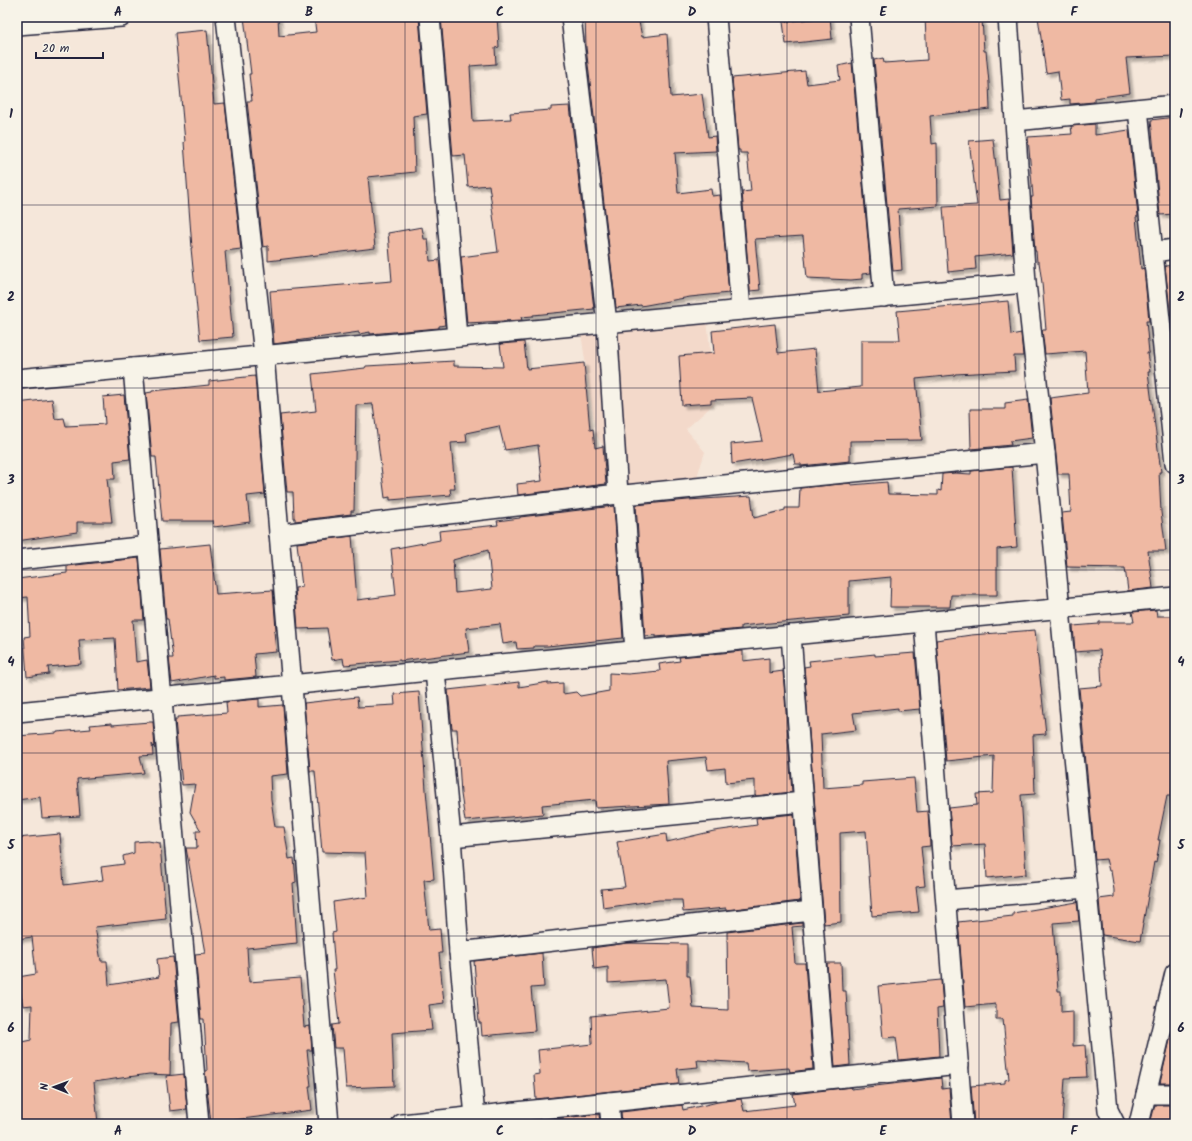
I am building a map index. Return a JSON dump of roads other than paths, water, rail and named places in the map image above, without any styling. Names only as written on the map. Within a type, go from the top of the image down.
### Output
[{"type":"street","points":[[17,25],[121,17]]},
{"type":"street","points":[[226,17],[264,356],[329,1124]]},
{"type":"street","points":[[430,17],[457,337]]},
{"type":"street","points":[[571,17],[607,323],[635,651]]},
{"type":"street","points":[[716,17],[741,310]]},
{"type":"street","points":[[859,17],[884,297]]},
{"type":"street","points":[[1008,17],[1026,283],[1045,453],[1108,1110],[1115,1124]]},
{"type":"street","points":[[1016,121],[1175,105]]},
{"type":"street","points":[[1138,109],[1175,463]]},
{"type":"street","points":[[1153,252],[1175,249]]},
{"type":"street","points":[[17,379],[1026,283]]},
{"type":"street","points":[[133,368],[199,1124]]},
{"type":"street","points":[[279,534],[621,494],[1045,453]]},
{"type":"street","points":[[17,560],[148,546]]},
{"type":"street","points":[[17,712],[1175,597]]},
{"type":"street","points":[[924,622],[963,1124]]},
{"type":"street","points":[[791,635],[825,1079]]},
{"type":"street","points":[[435,670],[452,837],[459,952],[475,1116]]},
{"type":"street","points":[[452,837],[803,802]]},
{"type":"street","points":[[946,900],[1086,888]]},
{"type":"street","points":[[459,952],[811,911]]},
{"type":"street","points":[[1139,1124],[1175,973]]},
{"type":"street","points":[[402,1124],[959,1065]]},
{"type":"street","points":[[1146,1094],[1175,1094]]},
{"type":"street","points":[[609,1102],[611,1124]]}]
